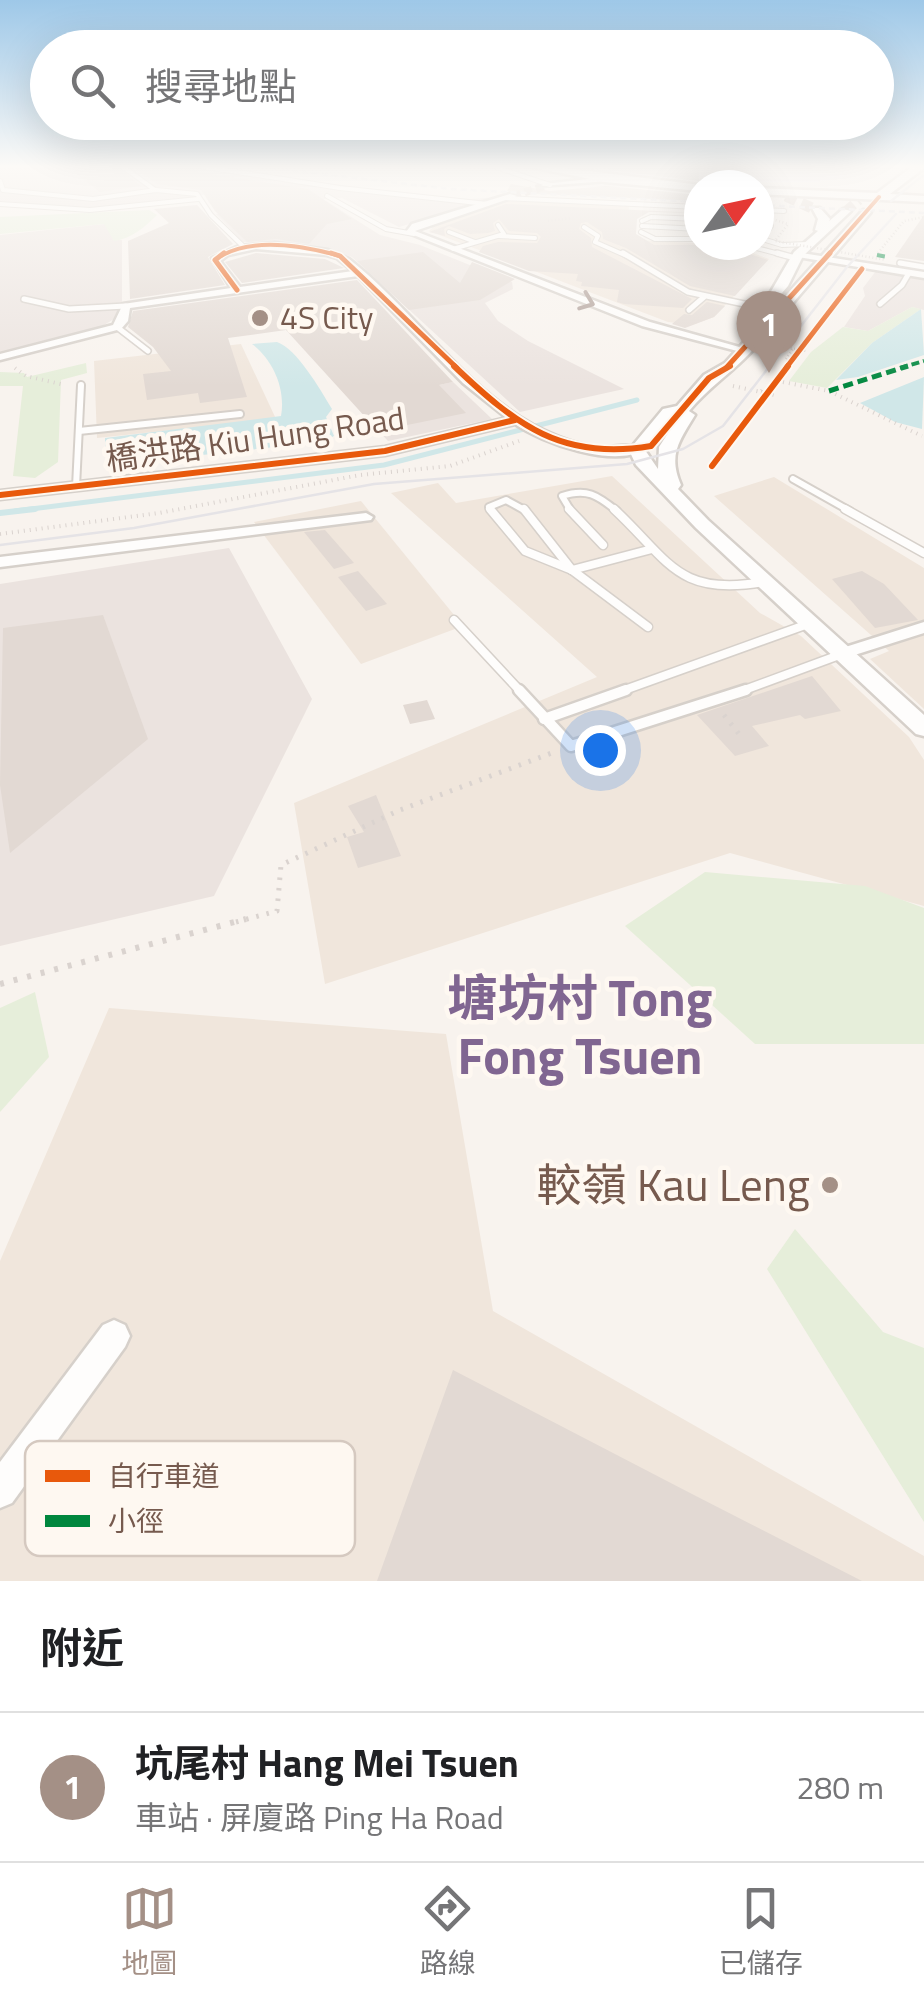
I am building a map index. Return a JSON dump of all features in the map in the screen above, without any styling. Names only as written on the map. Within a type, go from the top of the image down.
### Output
[{"type":"street","points":[[429,240],[672,333],[745,350]]},
{"type":"street","points":[[813,256],[818,240]]},
{"type":"street","points":[[826,240],[745,350],[730,366],[708,378],[681,410],[668,412],[649,445],[662,486],[924,728]]},
{"type":"street","points":[[708,378],[712,364],[782,286],[813,256],[848,244],[842,240]]},
{"type":"street","points":[[236,290],[215,260],[223,252],[244,247],[322,251],[346,260],[517,422],[534,435],[585,450],[649,445],[688,416],[681,410]]},
{"type":"street","points":[[813,256],[924,275]]},
{"type":"street","points":[[0,358],[117,327],[126,306],[360,273]]},
{"type":"street","name":"橋洪路 Kiu Hung Road","points":[[0,495],[384,451],[517,422]]},
{"type":"street","points":[[649,445],[662,460],[672,485],[670,490]]},
{"type":"street","points":[[0,562],[366,517]]},
{"type":"street","points":[[842,654],[924,627]]},
{"type":"street","points":[[37,1441],[114,1336]]},
{"type":"street","points":[[0,1491],[25,1457]]},
{"type":"lane","points":[[237,240],[244,247]]},
{"type":"lane","points":[[470,240],[476,242]]},
{"type":"lane","points":[[453,249],[484,240]]},
{"type":"lane","points":[[596,240],[683,290],[704,298],[763,308]]},
{"type":"lane","points":[[774,240],[813,256]]},
{"type":"lane","points":[[782,240],[813,256]]},
{"type":"lane","points":[[774,250],[813,256]]},
{"type":"lane","points":[[900,263],[924,267]]},
{"type":"lane","points":[[880,304],[902,285],[909,273]]},
{"type":"lane","points":[[689,310],[704,298]]},
{"type":"lane","points":[[24,299],[47,308],[126,306]]},
{"type":"lane","points":[[117,327],[148,351]]},
{"type":"lane","points":[[76,487],[81,385]]},
{"type":"lane","points":[[79,431],[240,414]]},
{"type":"lane","points":[[793,479],[924,553]]},
{"type":"lane","points":[[604,545],[562,501],[562,496],[581,490],[594,493],[676,571],[706,588],[730,590],[763,582]]},
{"type":"lane","points":[[572,570],[522,506],[506,500],[489,507],[525,551],[572,570],[648,627]]},
{"type":"lane","points":[[572,570],[652,549]]},
{"type":"lane","points":[[454,620],[571,746],[713,701],[842,654]]},
{"type":"lane","points":[[544,718],[808,624]]},
{"type":"path","points":[[868,260],[884,240]]},
{"type":"path","points":[[774,241],[886,260]]},
{"type":"path","points":[[756,408],[810,337]]},
{"type":"path","points":[[768,344],[799,350]]},
{"type":"path","points":[[786,359],[799,350]]},
{"type":"path","points":[[0,358],[26,376],[59,385],[81,385]]},
{"type":"path","points":[[783,382],[828,391],[922,436]]},
{"type":"path","points":[[735,384],[766,393]]},
{"type":"path","points":[[0,534],[159,513],[360,475],[450,466],[534,435]]},
{"type":"path","points":[[713,701],[739,734]]},
{"type":"path","points":[[0,984],[277,911],[281,865],[400,810],[571,746]]},
{"type":"shaded area","points":[[0,240],[122,240],[122,304],[114,319],[94,331],[0,354]]},
{"type":"shaded area","points":[[241,240],[399,240],[420,245],[512,282],[513,289],[485,303],[498,321],[528,341],[624,389],[520,412],[352,257],[320,247]]},
{"type":"shaded area","points":[[452,240],[684,242],[684,260],[768,260],[714,317],[692,325],[668,322]]},
{"type":"shaded area","points":[[876,271],[924,279],[924,310],[912,307],[868,331],[844,327],[865,296],[863,288]]},
{"type":"shaded area","points":[[921,309],[924,355],[858,377],[836,380],[872,343]]},
{"type":"shaded area","points":[[277,342],[300,361],[332,409],[326,417],[334,436],[322,442],[174,458],[163,452],[105,453],[105,438],[281,416],[282,396],[276,376],[252,344]]},
{"type":"shaded area","points":[[241,344],[276,419],[97,438],[94,361]]},
{"type":"shaded area","points":[[924,377],[922,429],[895,422],[860,403]]},
{"type":"shaded area","points":[[453,382],[492,419],[388,441],[353,403]]},
{"type":"shaded area","points":[[612,476],[760,613],[801,636],[909,737],[924,760],[924,906],[730,853],[325,984],[294,803],[597,677],[391,493],[438,483],[456,503]]},
{"type":"shaded area","points":[[774,477],[924,568],[924,709],[870,659],[889,651],[714,496]]},
{"type":"shaded area","points":[[361,501],[463,626],[361,664],[254,522]]},
{"type":"shaded area","points":[[229,548],[312,699],[214,896],[0,946],[0,584]]},
{"type":"shaded area","points":[[109,1008],[446,1034],[493,1311],[924,1556],[924,1581],[0,1581],[0,1261]]},
{"type":"green space","points":[[912,307],[921,309],[872,343],[827,388],[789,381],[811,352],[843,327],[868,331]]},
{"type":"green space","points":[[86,363],[87,373],[61,380],[58,462],[35,478],[13,476],[23,386],[0,386],[0,372],[24,373],[27,377]]},
{"type":"green space","points":[[705,872],[865,886],[924,908],[924,1044],[755,1044],[625,926]]},
{"type":"green space","points":[[35,992],[49,1057],[0,1112],[0,1008]]},
{"type":"green space","points":[[795,1229],[883,1332],[924,1348],[924,1522],[767,1269]]},
{"type":"building","points":[[229,240],[233,244],[208,257],[225,285],[130,299],[128,241]]},
{"type":"building","points":[[281,240],[313,240],[309,244]]},
{"type":"building","points":[[591,240],[592,247],[692,299],[683,308],[617,302],[619,290],[581,286],[582,282],[576,281],[578,274],[529,271],[479,252],[483,246],[498,242]]},
{"type":"building","points":[[605,240],[684,245],[684,260],[768,260],[735,296],[690,286]]},
{"type":"building","points":[[907,240],[924,240],[924,261],[895,257]]},
{"type":"building","points":[[423,252],[460,283],[472,262],[515,279],[480,300],[409,310],[357,261]]},
{"type":"building","points":[[256,253],[325,259],[344,268],[242,283],[225,262]]},
{"type":"building","points":[[357,280],[453,382],[439,385],[466,413],[378,431],[286,330],[228,338],[247,397],[200,403],[198,393],[147,400],[143,374],[171,371],[153,347],[128,327],[133,311]]},
{"type":"building","points":[[707,302],[725,306],[714,317],[685,328],[672,324],[684,314],[692,315]]},
{"type":"building","points":[[325,530],[354,563],[334,569],[304,532]]},
{"type":"building","points":[[358,571],[387,604],[366,611],[338,577]]},
{"type":"building","points":[[862,571],[884,584],[918,620],[875,628],[832,579]]},
{"type":"building","points":[[103,615],[148,739],[10,853],[0,785],[3,628]]},
{"type":"building","points":[[812,676],[841,711],[752,726],[769,746],[735,756],[697,715]]},
{"type":"building","points":[[427,700],[435,719],[410,724],[403,705]]},
{"type":"building","points":[[376,795],[401,856],[358,868],[347,837],[364,832],[348,806]]},
{"type":"building","points":[[453,1370],[692,1494],[862,1581],[377,1581]]},
{"type":"waterway","points":[[15,511],[384,465],[637,400]]},
{"type":"waterway","points":[[0,513],[35,509]]},
{"type":"tram line","points":[[0,545],[134,528],[374,484],[627,464],[683,449],[723,426],[872,240]]},
{"type":"marked path","points":[[877,255],[888,257]]},
{"type":"marked path","points":[[829,391],[924,361]]},
{"type":"cycle path","points":[[237,290],[215,260],[239,248],[275,246],[340,256],[499,409],[573,448],[615,452],[651,446],[709,378],[730,366],[745,350],[842,240]]},
{"type":"cycle path","points":[[712,466],[862,269]]},
{"type":"cycle path","points":[[0,495],[385,451],[515,420]]},
{"type":"place","name":"4S City","points":[[260,318]]},
{"type":"place","name":"坑尾村 Hang Mei Tsuen","points":[[769,373]]},
{"type":"place","name":"較嶺 Kau Leng","points":[[830,1185]]},
{"type":"district","name":"塘坊村 Tong Fong Tsuen","points":[[580,1027]]}]
